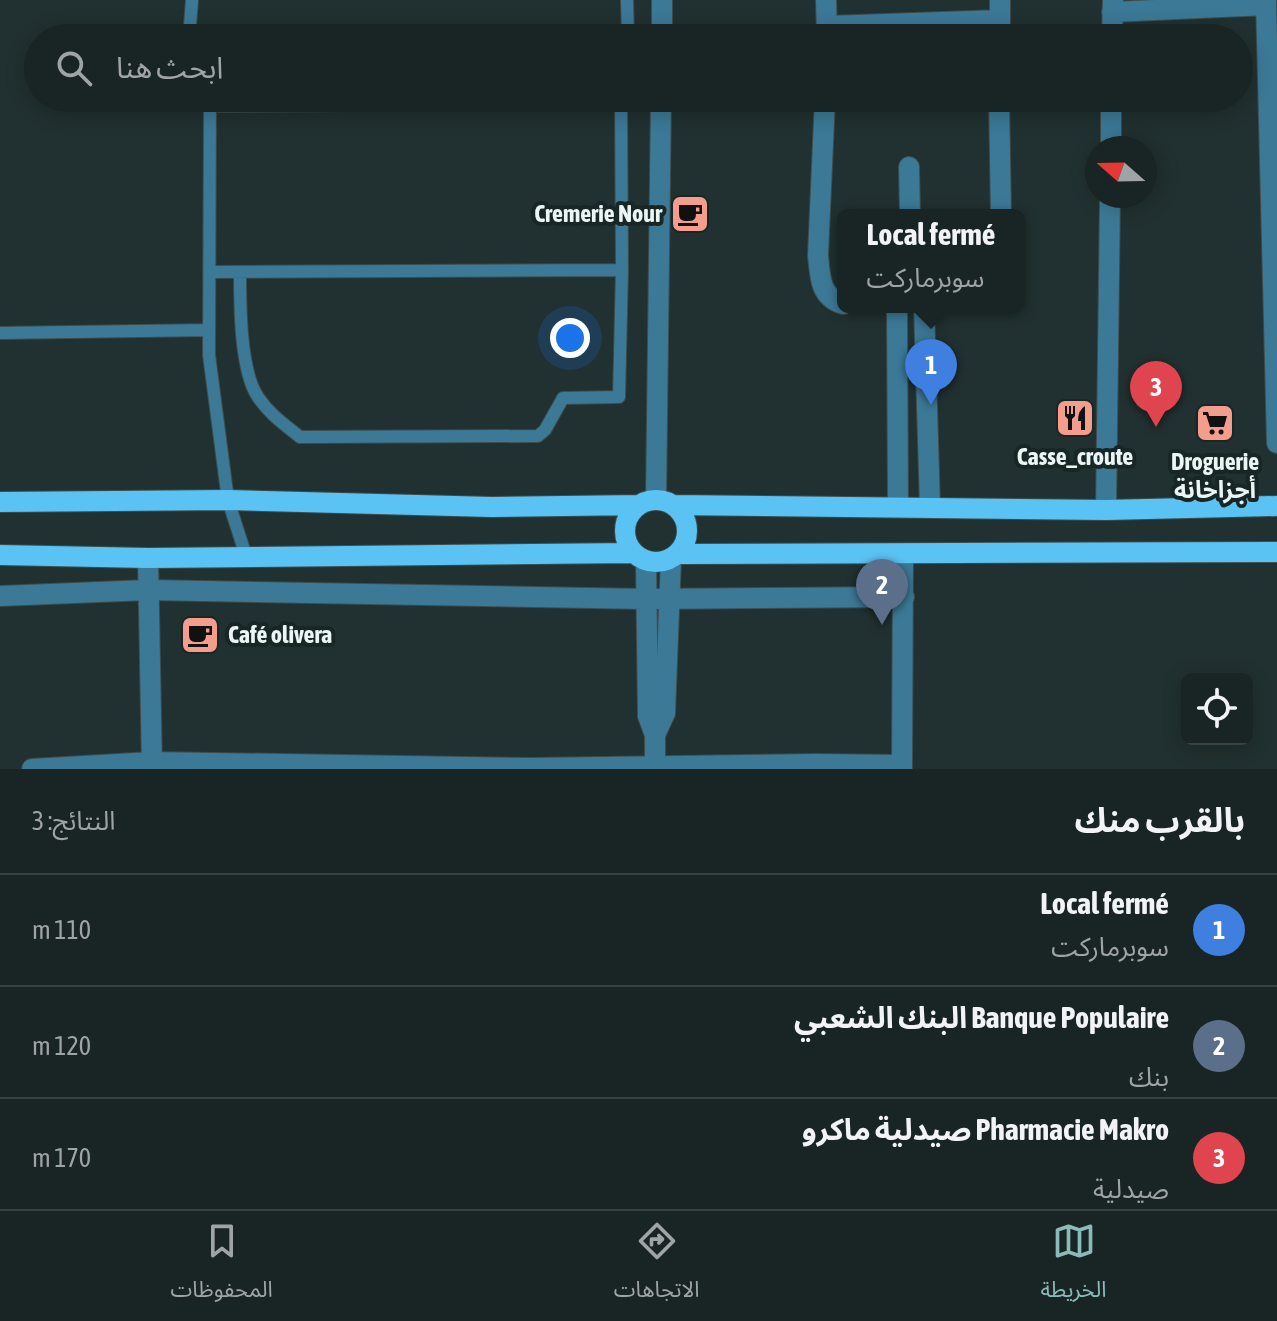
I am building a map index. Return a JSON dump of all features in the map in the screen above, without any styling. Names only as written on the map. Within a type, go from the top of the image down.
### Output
[{"type":"main road","points":[[0,502],[228,500],[492,507],[656,503],[1106,510],[1277,506]]},
{"type":"main road","points":[[640,557],[626,541],[625,527],[629,514],[656,503],[683,515],[687,528],[685,542],[674,556]]},
{"type":"main road","points":[[0,555],[148,558],[640,557],[659,563],[674,556],[1277,552]]},
{"type":"street","points":[[662,0],[662,24]]},
{"type":"street","points":[[826,0],[827,24]]},
{"type":"street","points":[[1112,6],[1266,3],[1277,443]]},
{"type":"street","points":[[933,24],[1000,19]]},
{"type":"street","points":[[656,503],[661,112]]},
{"type":"street","points":[[824,112],[818,255],[820,280],[825,294],[837,301]]},
{"type":"street","points":[[999,112],[1001,209]]},
{"type":"street","points":[[1111,112],[1111,136]]},
{"type":"street","points":[[909,167],[910,209]]},
{"type":"street","points":[[1106,510],[1110,208]]},
{"type":"street","points":[[897,313],[898,507]]},
{"type":"street","points":[[924,313],[930,507]]},
{"type":"street","points":[[32,769],[152,766],[902,767],[903,555]]},
{"type":"street","points":[[655,735],[665,713],[674,556]]},
{"type":"street","points":[[640,557],[646,599],[648,716],[655,735],[655,767]]},
{"type":"street","points":[[148,558],[152,766]]},
{"type":"street","points":[[0,596],[148,590],[646,599],[904,597]]},
{"type":"lane","points":[[190,24],[192,0]]},
{"type":"lane","points":[[627,0],[628,24]]},
{"type":"lane","points":[[210,112],[209,355],[228,500],[246,556]]},
{"type":"lane","points":[[240,272],[240,311],[246,357],[256,395],[273,416],[300,437],[538,436],[545,430],[563,398],[619,397],[621,112]]},
{"type":"lane","points":[[210,272],[622,270]]},
{"type":"lane","points":[[0,333],[209,330]]},
{"type":"place","name":"Cremerie Nour","points":[[690,214]]},
{"type":"place","name":"Local fermé","points":[[931,405]]},
{"type":"place","name":"Casse_croute","points":[[1075,418]]},
{"type":"place","name":"Droguerie أجزاخانة","points":[[1215,423]]},
{"type":"place","name":"Pharmacie Makro صيدلية ماكرو","points":[[1156,427]]},
{"type":"place","name":"Banque Populaire البنك الشعبي","points":[[882,625]]},
{"type":"place","name":"Café olivera","points":[[200,635]]}]
